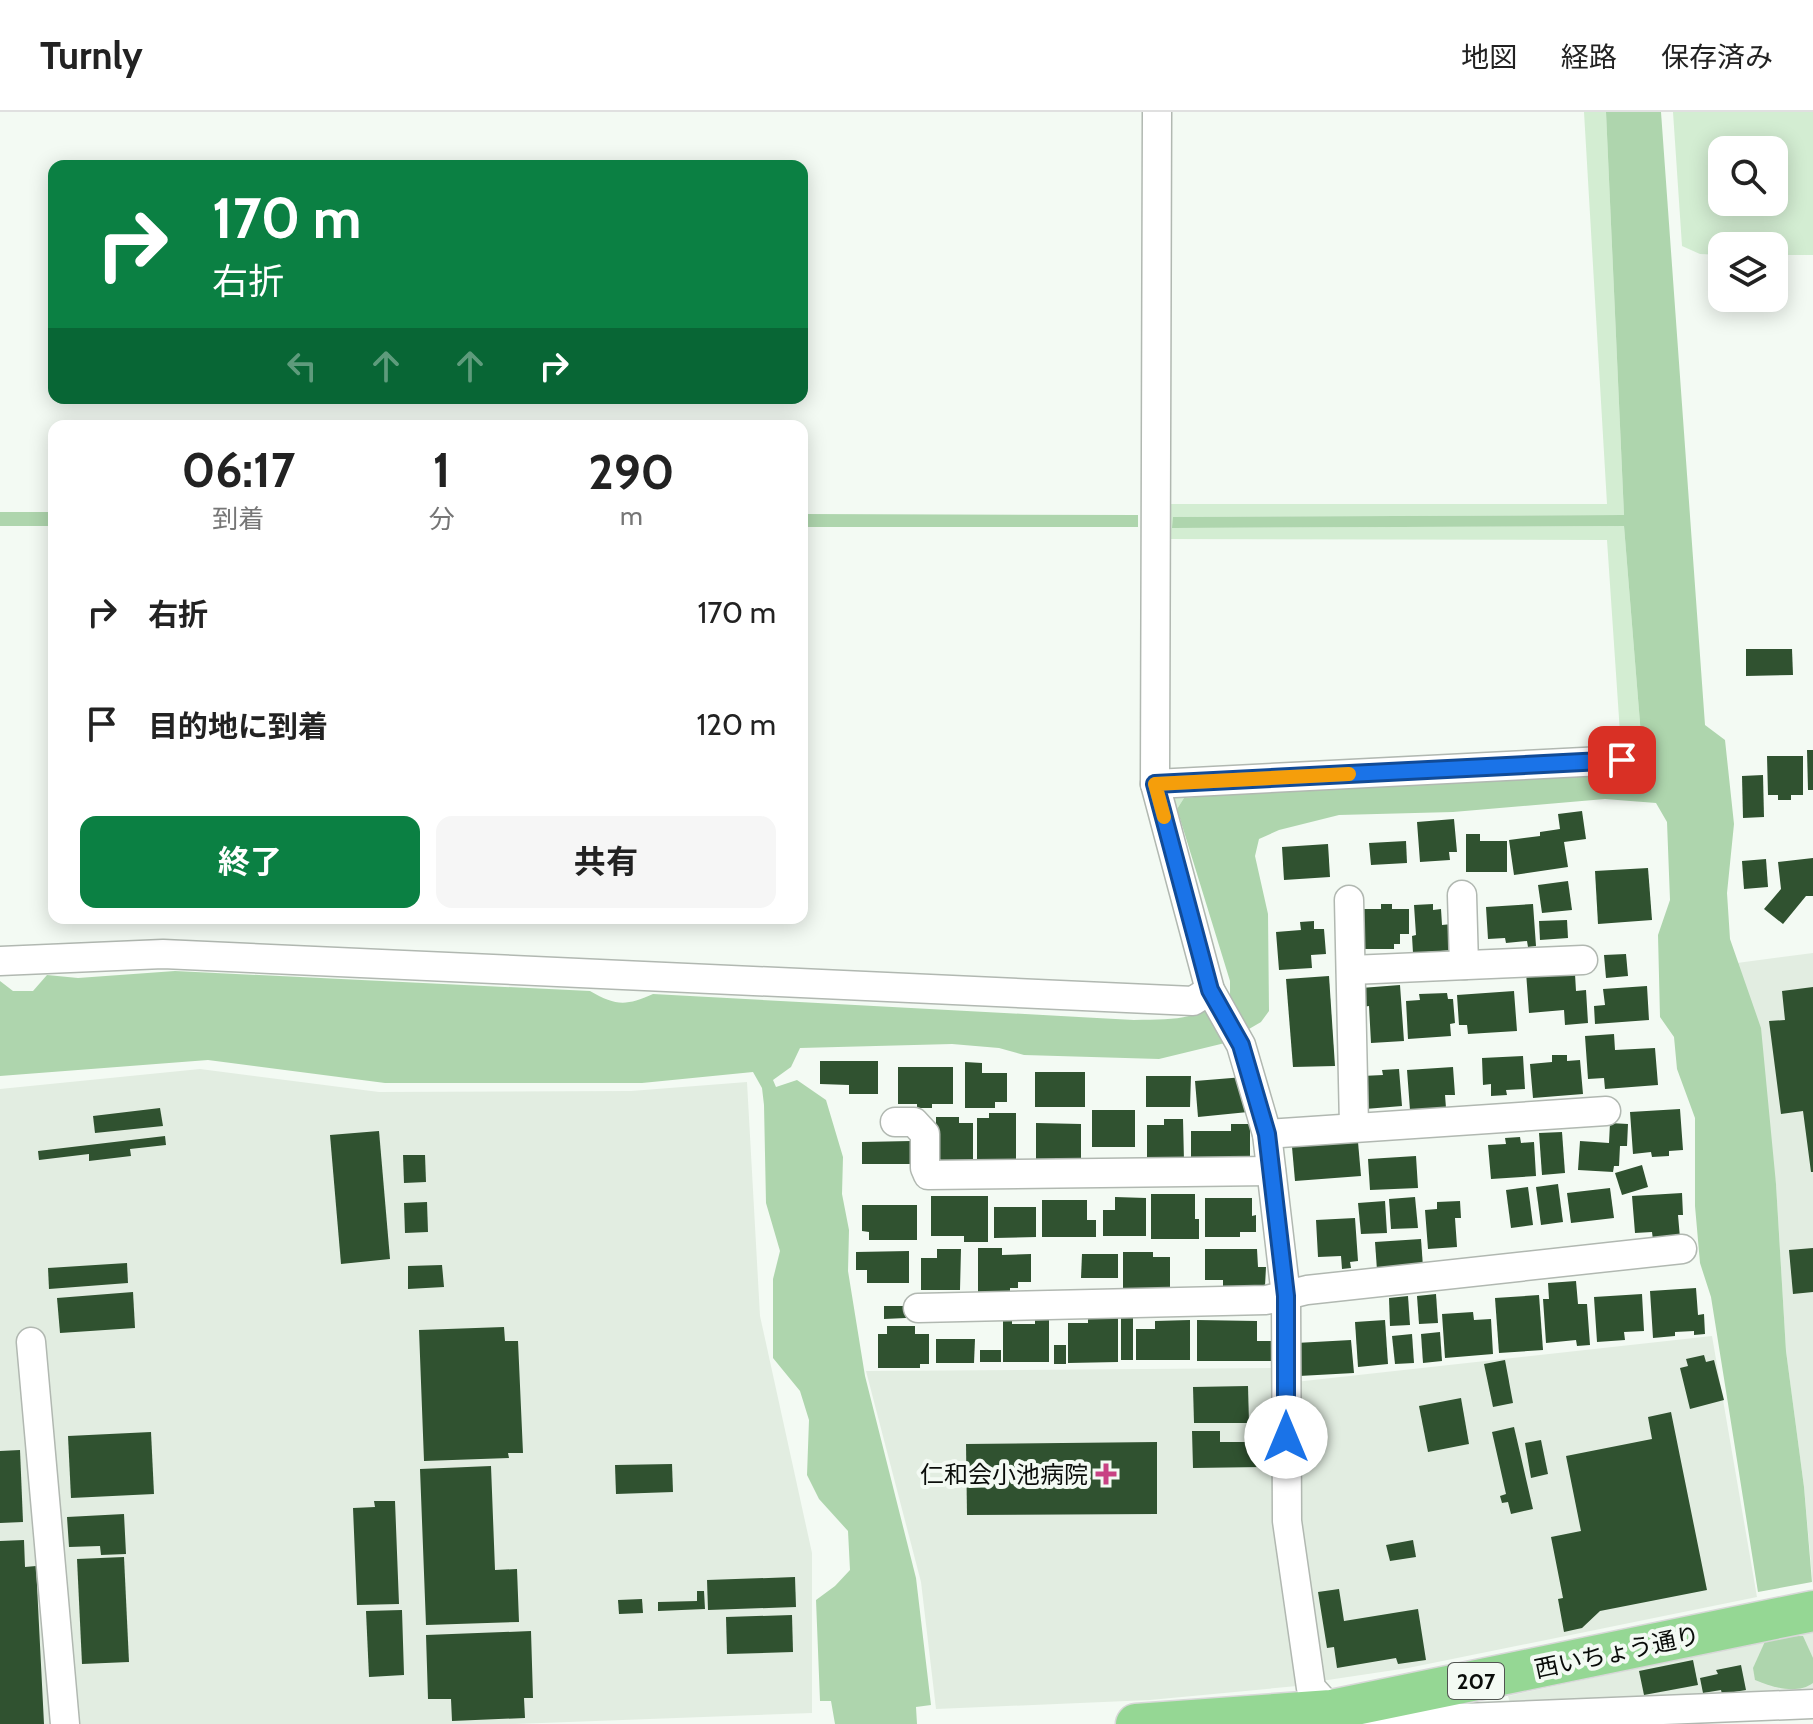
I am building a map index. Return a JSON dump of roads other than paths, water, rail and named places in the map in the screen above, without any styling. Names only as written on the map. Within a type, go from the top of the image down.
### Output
[{"type":"highway","name":"西いちょう通り","points":[[1136,1724],[1337,1717],[1813,1611]]},
{"type":"street","points":[[1157,112],[1155,784],[1210,990],[1241,1045],[1267,1134],[1286,1296],[1287,1521],[1311,1688],[1337,1717],[1463,1718],[1813,1704]]},
{"type":"street","points":[[1155,784],[1622,760]]},
{"type":"street","points":[[1462,895],[1464,965]]},
{"type":"street","points":[[1349,900],[1354,1126]]},
{"type":"street","points":[[0,961],[163,954],[1193,1001],[1210,990]]},
{"type":"street","points":[[1351,970],[1583,960]]},
{"type":"street","points":[[1267,1134],[1606,1111]]},
{"type":"street","points":[[895,1122],[914,1122],[925,1134],[925,1168],[928,1175],[1271,1171]]},
{"type":"street","points":[[918,1308],[1266,1300],[1307,1290],[1682,1249]]},
{"type":"street","points":[[31,1342],[65,1724]]},
{"type":"place","name":"仁和会小池病院","points":[[1106,1474]]}]
